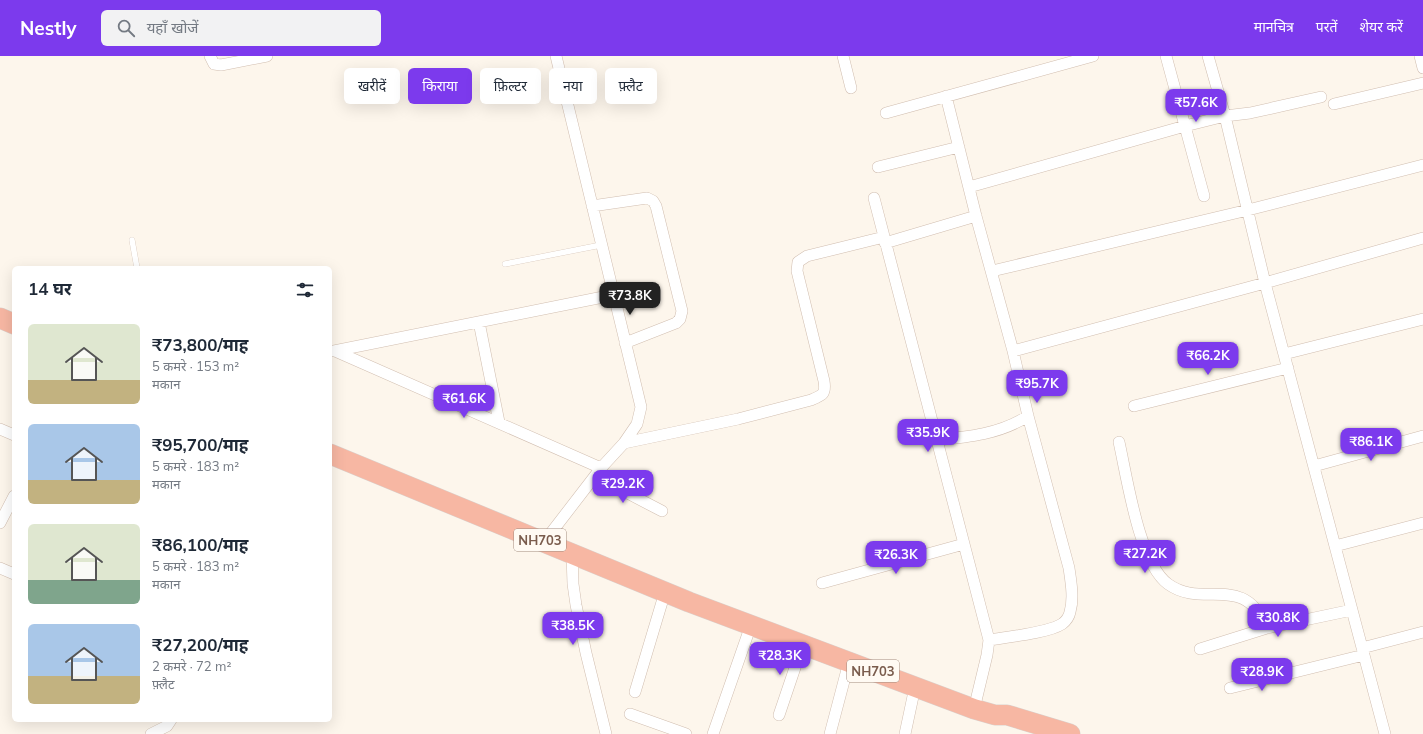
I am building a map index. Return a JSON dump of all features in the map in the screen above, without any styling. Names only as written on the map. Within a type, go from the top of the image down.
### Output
[{"type":"highway","points":[[0,318],[12,323]]},
{"type":"highway","name":"NH703","points":[[332,455],[665,592],[751,625],[974,709],[995,715],[1007,714],[1070,734]]},
{"type":"highway","name":"NH703","points":[[995,715],[1004,724],[1026,734]]},
{"type":"street","points":[[210,56],[214,64],[221,65],[267,56]]},
{"type":"street","points":[[544,542],[598,472],[624,443],[637,424],[641,407],[556,56]]},
{"type":"street","points":[[844,56],[851,88]]},
{"type":"street","points":[[886,113],[1093,56]]},
{"type":"street","points":[[1166,56],[1204,196]]},
{"type":"street","points":[[1208,56],[1225,116],[1265,283],[1385,734]]},
{"type":"street","points":[[1420,56],[1423,67]]},
{"type":"street","points":[[1334,104],[1423,83]]},
{"type":"street","points":[[946,96],[976,216],[1013,350],[1028,416],[1069,568],[1072,587],[1070,612],[1067,619],[1061,624],[1049,630],[989,640]]},
{"type":"street","points":[[969,186],[1184,126],[1225,116],[1250,113],[1321,97]]},
{"type":"street","points":[[878,167],[959,147]]},
{"type":"street","points":[[992,271],[1248,210],[1423,165]]},
{"type":"street","points":[[592,206],[647,198],[653,201],[656,206],[682,311],[680,319],[676,323],[625,343]]},
{"type":"street","points":[[874,198],[989,640],[988,655],[974,709]]},
{"type":"street","points":[[624,443],[738,418],[811,400],[821,396],[825,388],[824,381],[797,271],[798,262],[807,256],[885,240],[976,216]]},
{"type":"street","points":[[1013,350],[1265,283],[1423,238]]},
{"type":"street","points":[[333,351],[613,295]]},
{"type":"street","points":[[1284,354],[1423,319]]},
{"type":"street","points":[[479,322],[499,422]]},
{"type":"street","points":[[333,351],[499,422],[598,472],[662,511]]},
{"type":"street","points":[[1134,406],[1288,368]]},
{"type":"street","points":[[936,440],[1002,430],[1016,424],[1028,416]]},
{"type":"street","points":[[0,430],[12,433]]},
{"type":"street","points":[[1314,466],[1423,436]]},
{"type":"street","points":[[1119,442],[1137,524],[1145,548],[1155,569],[1168,584],[1187,593],[1230,595],[1240,597],[1249,602],[1262,616],[1267,628]]},
{"type":"street","points":[[0,523],[12,500]]},
{"type":"street","points":[[1335,546],[1423,523]]},
{"type":"street","points":[[822,583],[964,544]]},
{"type":"street","points":[[572,554],[573,584],[576,605],[606,734]]},
{"type":"street","points":[[0,568],[12,573]]},
{"type":"street","points":[[635,692],[665,592]]},
{"type":"street","points":[[1200,649],[1267,628],[1352,610]]},
{"type":"street","points":[[713,734],[751,625]]},
{"type":"street","points":[[1230,688],[1363,651],[1423,632]]},
{"type":"street","points":[[779,715],[803,644]]},
{"type":"street","points":[[830,734],[849,662]]},
{"type":"street","points":[[905,734],[915,687]]},
{"type":"street","points":[[630,714],[686,734]]},
{"type":"street","points":[[151,734],[167,726],[170,722]]},
{"type":"lane","points":[[132,240],[137,266]]},
{"type":"lane","points":[[505,264],[601,245]]}]
